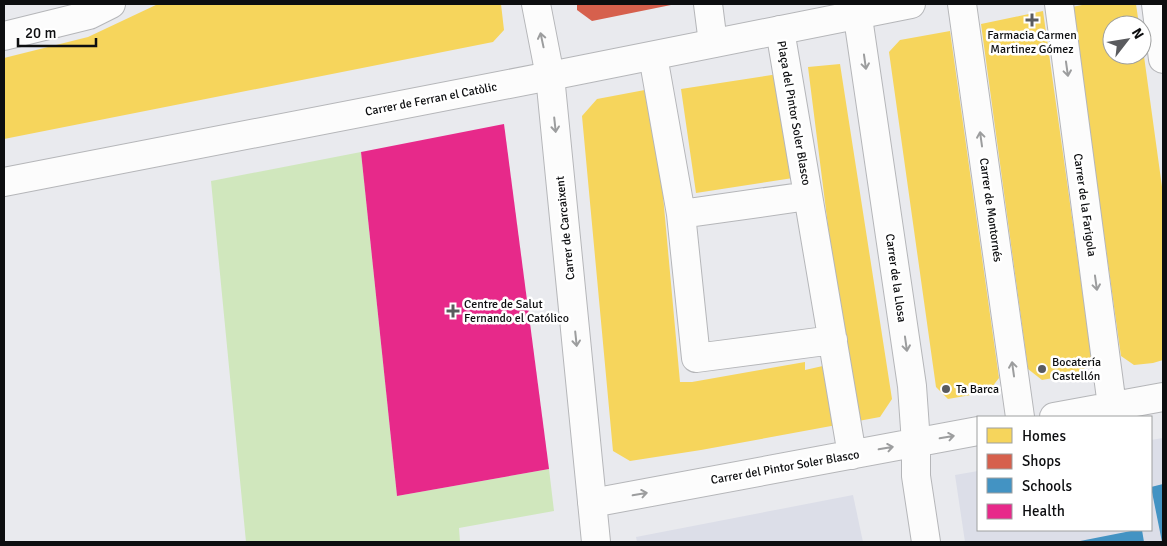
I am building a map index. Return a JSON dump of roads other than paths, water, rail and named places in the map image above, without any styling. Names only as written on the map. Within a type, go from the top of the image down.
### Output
[{"type":"street","points":[[4,36],[89,15],[111,4]]},
{"type":"street","name":"Carrer de Carcaixent","points":[[536,4],[550,76],[596,542]]},
{"type":"street","points":[[708,4],[713,44]]},
{"type":"street","name":"Carrer de Ferran el Catòlic","points":[[4,182],[713,44],[780,30],[857,9],[911,4]]},
{"type":"street","name":"Carrer de Montornés","points":[[962,4],[1020,416]]},
{"type":"street","name":"Carrer de la Farigola","points":[[1058,4],[1112,406]]},
{"type":"street","points":[[1156,4],[1163,59]]},
{"type":"street","name":"Carrer de la Llosa","points":[[857,9],[912,386],[916,476],[926,542]]},
{"type":"street","name":"Plaça del Pintor Soler Blasco","points":[[780,30],[852,455]]},
{"type":"street","points":[[653,56],[681,214],[696,358],[832,340]]},
{"type":"street","name":"Plaça del Pintor Soler Blasco","points":[[681,214],[808,196]]},
{"type":"street","points":[[1059,416],[1163,397]]},
{"type":"street","name":"Carrer del Pintor Soler Blasco","points":[[592,503],[977,431]]},
{"type":"place","name":"Farmacia Carmen Martinez Gómez","points":[[1032,20]]},
{"type":"place","name":"Centre de Salut Fernando el Católico","points":[[453,311]]},
{"type":"place","name":"Bocatería Castellón","points":[[1042,369]]},
{"type":"place","name":"Ta Barca","points":[[946,389]]}]
